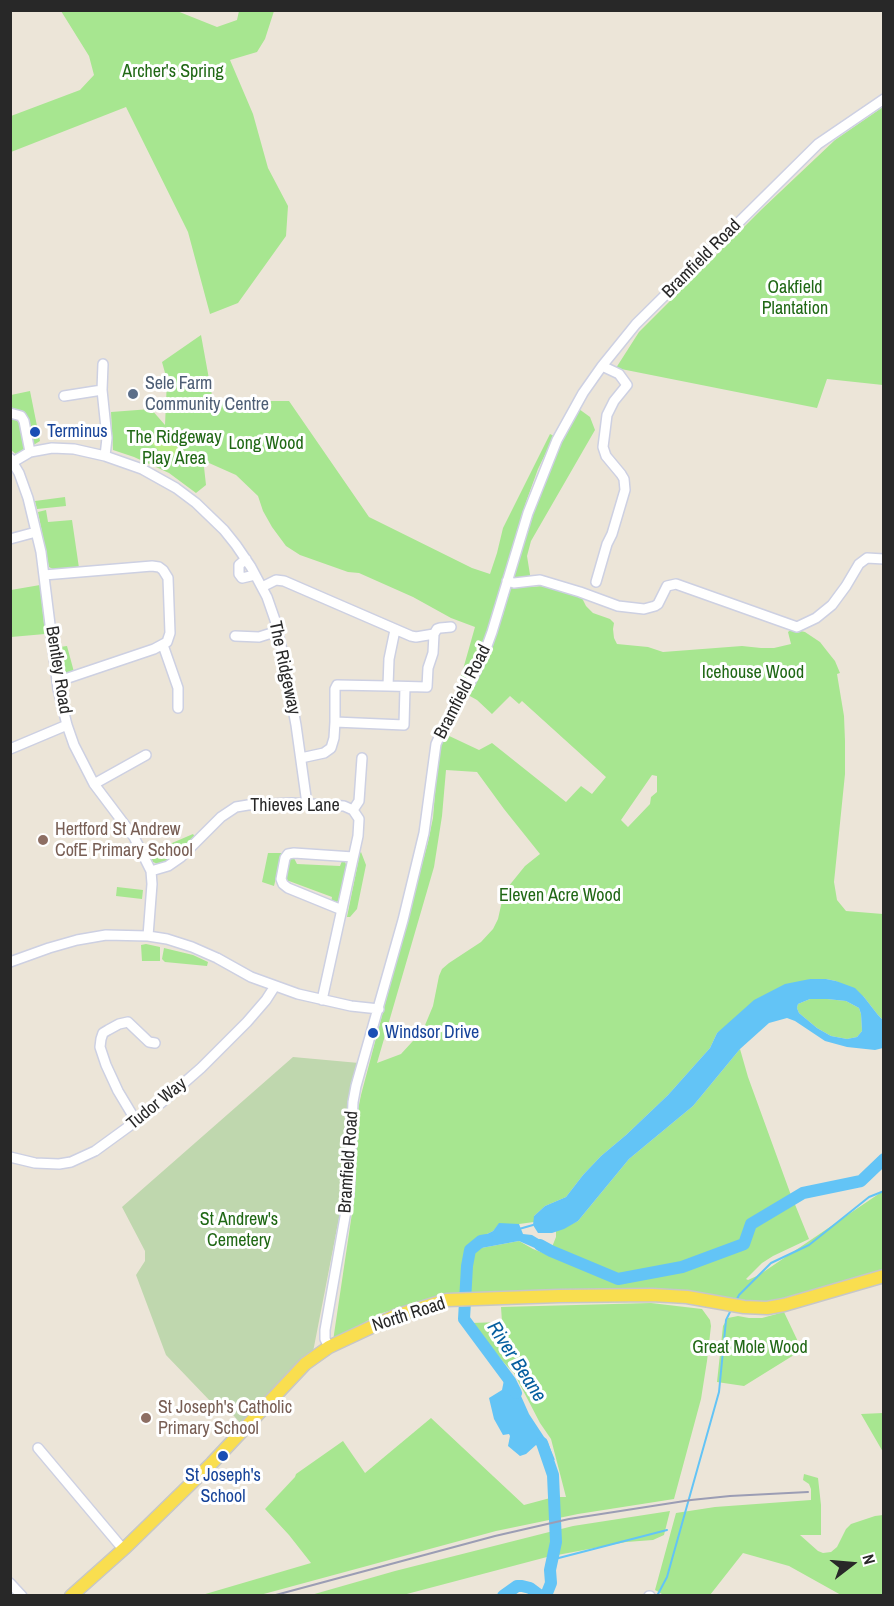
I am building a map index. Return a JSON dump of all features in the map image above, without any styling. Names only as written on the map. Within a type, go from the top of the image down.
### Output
[{"type":"main road","name":"North Road","points":[[70,1596],[123,1549],[212,1463],[305,1364],[329,1347],[395,1316],[438,1302],[559,1296],[687,1297],[767,1308],[884,1276]]},
{"type":"street","name":"Bramfield Road","points":[[329,1347],[325,1341],[325,1335],[349,1194],[353,1102],[424,833],[436,744],[484,654],[528,513],[557,440],[582,393],[636,324],[818,144],[884,99]]},
{"type":"street","points":[[103,364],[102,390],[107,438],[105,456]]},
{"type":"street","points":[[596,582],[625,490],[624,479],[606,456],[603,447],[607,416],[627,385],[619,374],[602,366]]},
{"type":"street","points":[[64,396],[102,390]]},
{"type":"street","points":[[10,413],[21,416],[30,452]]},
{"type":"street","name":"The Ridgeway","points":[[12,460],[30,452],[60,448],[105,456],[142,469],[186,495],[232,540],[262,587],[279,631],[307,804]]},
{"type":"street","name":"Bentley Road","points":[[12,460],[28,498],[36,532],[44,575],[59,697],[67,725],[74,745],[94,784],[134,837],[151,871],[148,936]]},
{"type":"street","points":[[10,539],[36,532]]},
{"type":"street","points":[[507,581],[514,583],[540,580],[618,606],[644,609],[658,604],[667,586],[676,584],[797,627],[816,618],[832,605],[859,564],[867,558],[884,559]]},
{"type":"street","points":[[44,575],[152,566],[159,567],[168,578],[170,636],[163,645],[68,678],[57,679]]},
{"type":"street","points":[[262,587],[276,580],[284,581],[414,637],[434,634],[440,628],[451,627]]},
{"type":"street","points":[[388,686],[389,659],[395,630]]},
{"type":"street","points":[[235,636],[259,637],[279,631]]},
{"type":"street","points":[[301,758],[324,753],[331,748],[334,738],[337,685],[432,688],[428,668],[433,653],[434,634]]},
{"type":"street","points":[[163,645],[178,688],[178,708]]},
{"type":"street","points":[[335,722],[404,725],[405,687]]},
{"type":"street","points":[[10,749],[67,725]]},
{"type":"street","points":[[94,784],[146,755]]},
{"type":"street","points":[[322,1000],[359,824],[358,816],[353,810],[359,801],[362,758]]},
{"type":"street","name":"Thieves Lane","points":[[151,871],[173,864],[189,851],[216,822],[236,807],[275,803],[344,806],[353,810]]},
{"type":"street","points":[[342,910],[283,884],[281,879],[285,858],[288,854],[294,853],[353,857]]},
{"type":"street","points":[[10,962],[77,940],[106,935],[148,936],[192,947],[274,986],[322,1000],[379,1009]]},
{"type":"street","name":"Tudor Way","points":[[10,1157],[48,1165],[70,1162],[95,1151],[161,1103],[208,1061],[254,1015],[274,986]]},
{"type":"street","points":[[136,1121],[106,1065],[99,1047],[101,1038],[108,1029],[128,1022],[149,1041],[155,1043]]},
{"type":"street","points":[[38,1448],[123,1549]]},
{"type":"street","points":[[10,1583],[22,1596]]},
{"type":"green space","name":"Archer's Spring","points":[[61,11],[177,11],[217,27],[237,20],[239,11],[274,11],[265,39],[257,52],[230,60],[253,114],[268,168],[288,206],[286,236],[238,303],[210,314],[188,232],[126,107],[11,152],[11,116],[80,90],[94,75],[89,56]]},
{"type":"green space","name":"Oakfield Plantation","points":[[883,107],[883,385],[827,379],[817,408],[616,368],[639,332],[762,209],[835,140]]},
{"type":"green space","name":"Long Wood","points":[[201,335],[213,401],[289,401],[369,517],[472,568],[490,574],[503,528],[550,434],[554,436],[538,469],[526,502],[487,633],[462,688],[458,687],[475,627],[451,618],[413,597],[359,573],[348,572],[300,555],[286,546],[263,511],[258,496],[236,475],[200,459],[204,467],[206,485],[196,493],[169,473],[113,450],[111,412],[151,409],[165,425],[167,380],[162,362]]},
{"type":"green space","points":[[30,391],[40,441],[17,455],[11,450],[11,395]]},
{"type":"green space","points":[[579,409],[590,417],[595,430],[531,541],[527,556],[532,587],[542,586],[578,595],[593,613],[610,619],[614,623],[614,638],[617,644],[648,647],[663,652],[742,646],[774,648],[791,644],[788,632],[792,629],[805,632],[820,642],[835,661],[840,673],[837,674],[844,716],[845,774],[834,882],[837,900],[846,911],[883,914],[883,1020],[864,997],[836,981],[810,979],[717,1033],[710,1048],[668,1095],[601,1156],[566,1197],[545,1206],[534,1216],[534,1222],[499,1224],[493,1231],[475,1240],[466,1251],[464,1275],[470,1272],[476,1249],[519,1241],[533,1249],[612,1279],[635,1280],[688,1269],[744,1248],[754,1226],[794,1202],[809,1239],[762,1263],[746,1279],[748,1280],[759,1275],[883,1191],[883,1272],[764,1304],[687,1295],[456,1297],[419,1302],[379,1314],[333,1341],[355,1193],[358,1110],[428,842],[433,818],[438,758],[445,734],[479,750],[492,743],[566,802],[581,786],[592,794],[606,777],[522,701],[519,704],[510,696],[492,714],[468,695],[489,652],[503,615],[541,489],[558,449]],"holes":[[[446,770],[477,772],[540,854],[525,866],[504,892],[498,919],[493,929],[481,942],[442,969],[433,1006],[423,1030],[401,1054],[377,1063],[434,867]],[[652,775],[657,776],[657,792],[651,797],[650,804],[628,827],[621,820]]]},
{"type":"green space","name":"The Ridgeway Play Area","points":[[158,429],[180,448],[170,460],[148,441]]},
{"type":"green space","points":[[65,497],[66,506],[37,509],[35,501]]},
{"type":"green space","points":[[46,510],[48,522],[72,520],[79,568],[55,570],[49,567],[38,512]]},
{"type":"green space","points":[[40,585],[45,634],[11,637],[11,590]]},
{"type":"green space","points":[[67,646],[74,672],[68,674],[62,669],[59,649]]},
{"type":"green space","points":[[193,834],[195,837],[171,860],[158,864],[153,862],[151,852]]},
{"type":"green space","points":[[268,853],[282,853],[274,886],[262,882]]},
{"type":"green space","points":[[360,853],[366,865],[357,909],[350,917],[347,917]]},
{"type":"green space","points":[[294,858],[297,864],[340,866],[342,861],[345,862],[347,867],[340,900],[331,903],[332,897],[289,881],[286,886],[284,884],[286,862]]},
{"type":"green space","points":[[117,887],[143,890],[142,899],[116,896]]},
{"type":"green space","points":[[141,945],[160,947],[160,961],[142,961]]},
{"type":"green space","points":[[164,948],[193,955],[208,962],[207,966],[165,962],[162,959]]},
{"type":"green space","points":[[810,999],[846,1001],[859,1008],[862,1031],[857,1037],[847,1039],[831,1036],[817,1028],[799,1013],[797,1008],[798,1004]]},
{"type":"green space","points":[[740,1049],[792,1198],[753,1218],[741,1241],[693,1261],[670,1266],[617,1274],[554,1249],[552,1247],[556,1231],[578,1221],[629,1159],[693,1106]]},
{"type":"green space","name":"St Andrew's Cemetery","points":[[293,1057],[359,1063],[348,1109],[345,1187],[313,1352],[242,1425],[226,1407],[215,1400],[212,1403],[166,1355],[136,1275],[145,1261],[145,1251],[122,1207]]},
{"type":"green space","points":[[651,1303],[702,1309],[710,1320],[711,1326],[701,1399],[674,1499],[578,1514],[496,1531],[260,1595],[202,1595],[311,1563],[265,1509],[296,1474],[343,1441],[365,1473],[431,1418],[524,1505],[554,1497],[566,1497],[551,1439],[514,1373],[471,1323],[502,1322],[501,1307]]},
{"type":"green space","name":"Great Mole Wood","points":[[784,1312],[802,1350],[744,1386],[717,1382],[723,1326],[728,1318],[738,1316],[762,1318]]},
{"type":"green space","points":[[884,1413],[883,1452],[861,1414]]},
{"type":"green space","points":[[804,1474],[818,1478],[821,1535],[800,1535],[818,1551],[831,1552],[837,1547],[851,1524],[883,1515],[883,1595],[841,1595],[789,1566],[743,1553],[710,1595],[669,1595],[655,1590],[676,1513],[715,1507],[811,1500],[811,1489],[809,1484],[803,1480]]},
{"type":"green space","points":[[670,1511],[664,1535],[653,1540],[626,1542],[547,1557],[403,1595],[311,1595],[395,1571],[573,1526]]},
{"type":"water","points":[[810,979],[826,979],[855,988],[883,1020],[883,1048],[875,1050],[847,1047],[825,1041],[787,1018],[769,1023],[740,1049],[693,1106],[629,1159],[578,1221],[552,1233],[538,1233],[533,1225],[534,1216],[545,1206],[566,1197],[601,1156],[668,1095],[710,1048],[717,1033],[754,1000],[785,984]],"holes":[[[810,999],[846,1001],[859,1008],[862,1031],[857,1037],[847,1039],[831,1036],[817,1028],[799,1013],[797,1008],[798,1004]]]},
{"type":"water","points":[[499,1223],[519,1224],[523,1234],[532,1235],[552,1247],[553,1256],[519,1241],[476,1249],[472,1244],[475,1240],[493,1231]]},
{"type":"water","points":[[513,1378],[529,1414],[548,1443],[555,1460],[545,1456],[542,1448],[536,1445],[520,1456],[508,1446],[509,1434],[503,1435],[494,1419],[489,1398],[502,1390],[504,1380]]},
{"type":"waterway","name":"River Beane","points":[[540,1245],[618,1279],[682,1267],[744,1244],[751,1224],[803,1193],[861,1181],[884,1159]]},
{"type":"waterway","points":[[736,1301],[739,1295],[771,1263],[809,1245],[869,1197],[884,1191]]},
{"type":"waterway","points":[[519,1229],[533,1225]]},
{"type":"waterway","name":"River Beane","points":[[487,1240],[481,1241],[470,1250],[464,1319],[510,1381],[516,1393]]},
{"type":"waterway","points":[[657,1596],[667,1577],[719,1392],[726,1320],[732,1308]]},
{"type":"waterway","name":"River Beane","points":[[542,1443],[553,1475],[556,1542],[550,1570],[551,1583],[544,1596]]},
{"type":"waterway","points":[[551,1560],[667,1530]]},
{"type":"waterway","name":"River Beane","points":[[503,1596],[517,1586],[530,1588],[542,1596]]},
{"type":"railway","points":[[272,1596],[495,1536],[569,1519],[691,1500],[808,1492]]},
{"type":"place","name":"Sele Farm Community Centre","points":[[133,394]]},
{"type":"place","name":"Terminus","points":[[35,432]]},
{"type":"place","name":"Hertford St Andrew CofE Primary School","points":[[43,840]]},
{"type":"place","name":"Windsor Drive","points":[[373,1033]]},
{"type":"place","name":"St Joseph's Catholic Primary School","points":[[146,1418]]},
{"type":"place","name":"St Joseph's School","points":[[223,1456]]},
{"type":"park label","name":"Icehouse Wood","points":[[753,673]]},
{"type":"park label","name":"Eleven Acre Wood","points":[[560,896]]}]
